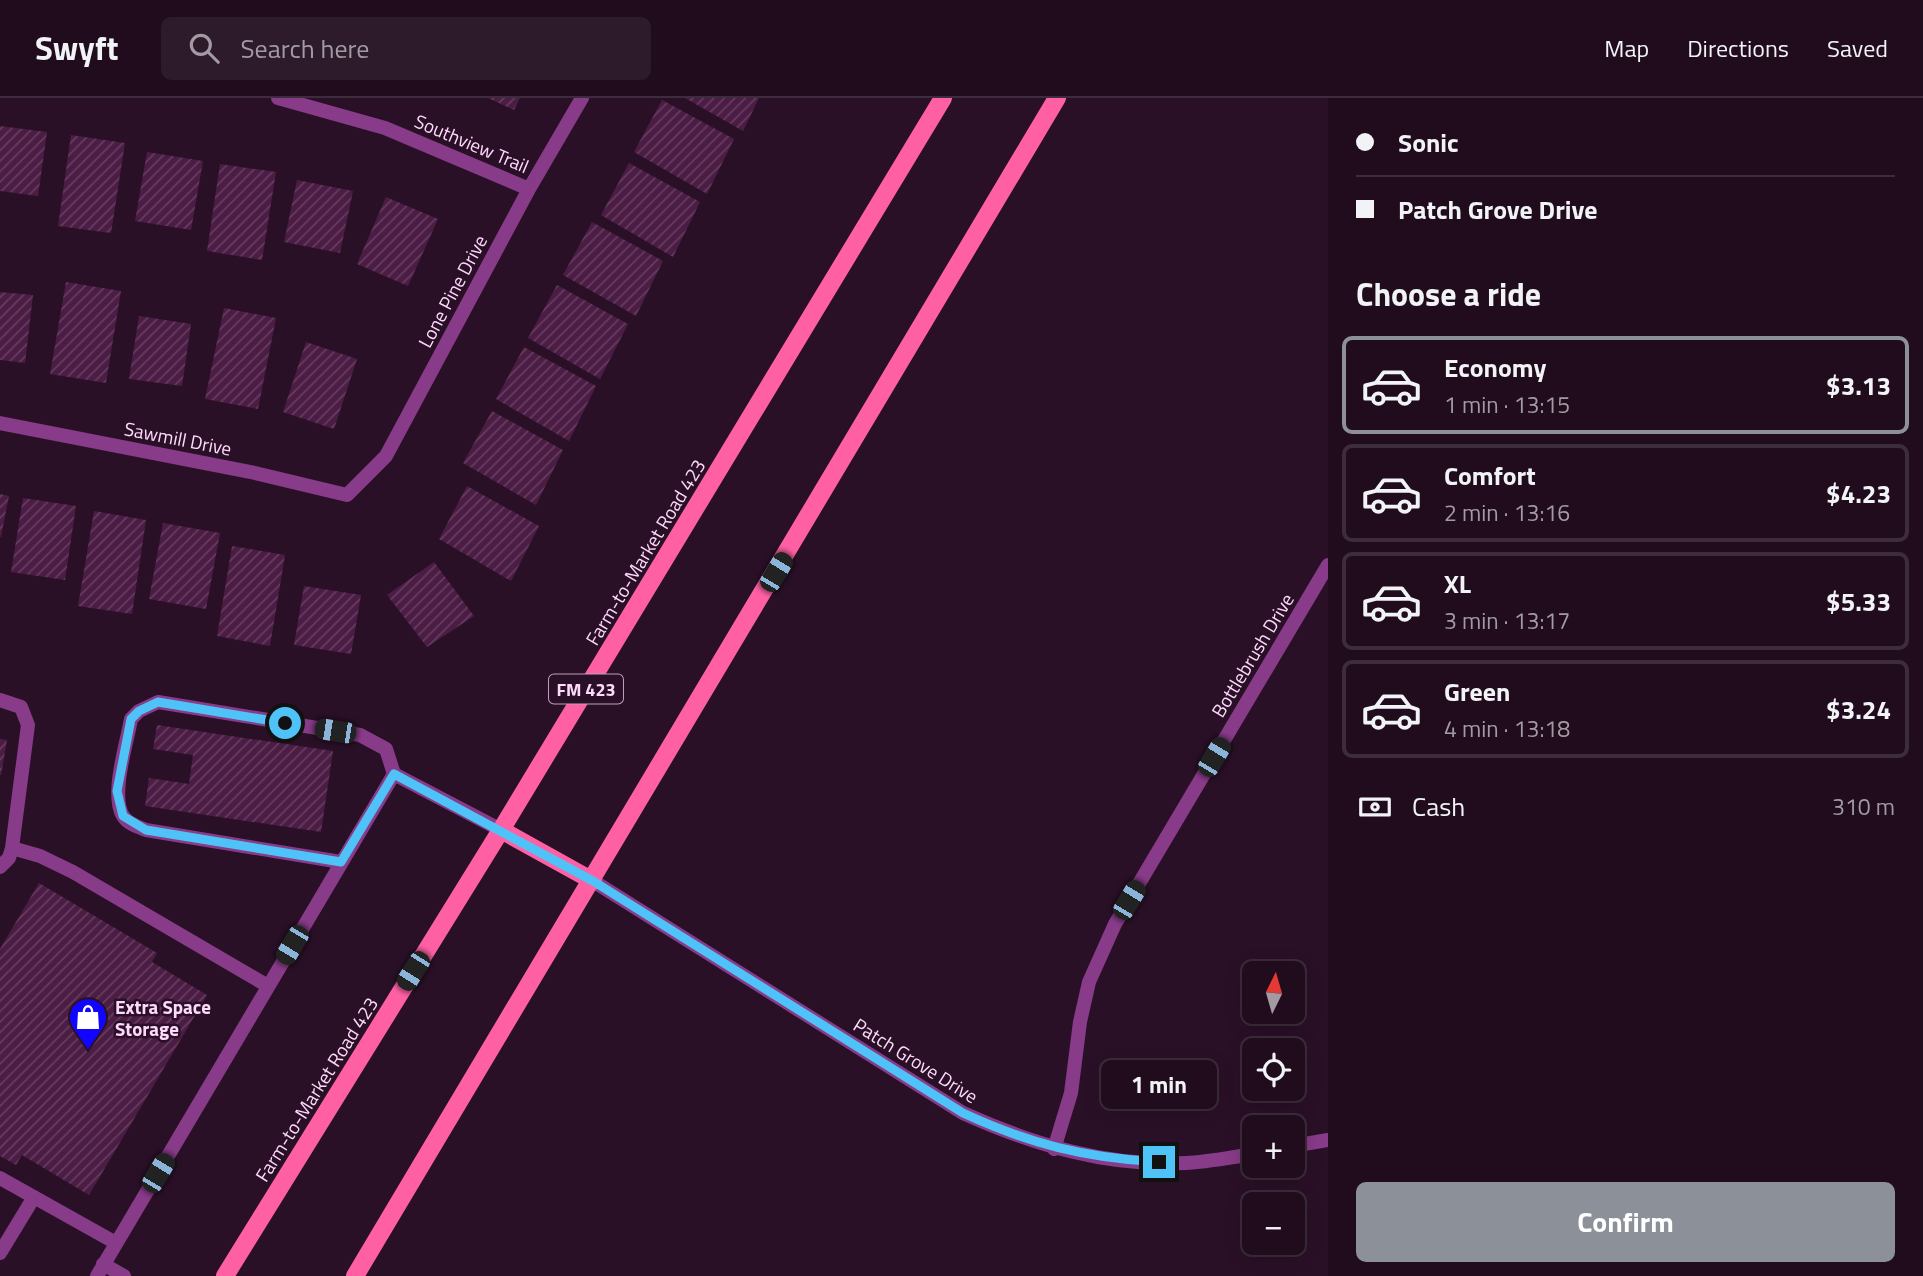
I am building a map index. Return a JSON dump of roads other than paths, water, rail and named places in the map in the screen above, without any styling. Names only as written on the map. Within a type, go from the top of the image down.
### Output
[{"type":"main road","name":"Farm-to-Market Road 423","points":[[225,1276],[500,830],[943,98]]},
{"type":"main road","points":[[355,1276],[593,881],[1057,98]]},
{"type":"main road","points":[[500,830],[593,881]]},
{"type":"street","name":"Southview Trail","points":[[278,98],[385,128],[529,189]]},
{"type":"street","name":"Lone Pine Drive","points":[[347,495],[386,456],[529,189],[582,98]]},
{"type":"street","name":"Sawmill Drive","points":[[0,424],[256,473],[347,495]]},
{"type":"street","name":"Bottlebrush Drive","points":[[1054,1149],[1071,1093],[1080,1022],[1089,982],[1115,924],[1328,565]]},
{"type":"street","points":[[0,700],[21,707],[28,724],[12,848],[9,858],[0,867]]},
{"type":"street","points":[[341,862],[146,830],[132,824],[123,816],[117,791],[131,719],[139,711],[158,702],[360,735],[377,741],[386,749],[394,774],[500,830]]},
{"type":"street","points":[[124,1276],[100,1270],[394,774]]},
{"type":"street","points":[[12,848],[40,856],[74,872],[268,986]]},
{"type":"street","name":"Patch Grove Drive","points":[[593,881],[963,1113],[1015,1136],[1054,1149],[1109,1160],[1185,1163],[1242,1156]]},
{"type":"street","points":[[1305,1144],[1328,1140]]},
{"type":"street","points":[[0,1178],[116,1243]]},
{"type":"street","points":[[0,1253],[34,1198]]},
{"type":"place","name":"Extra Space Storage","points":[[88,1051]]}]
